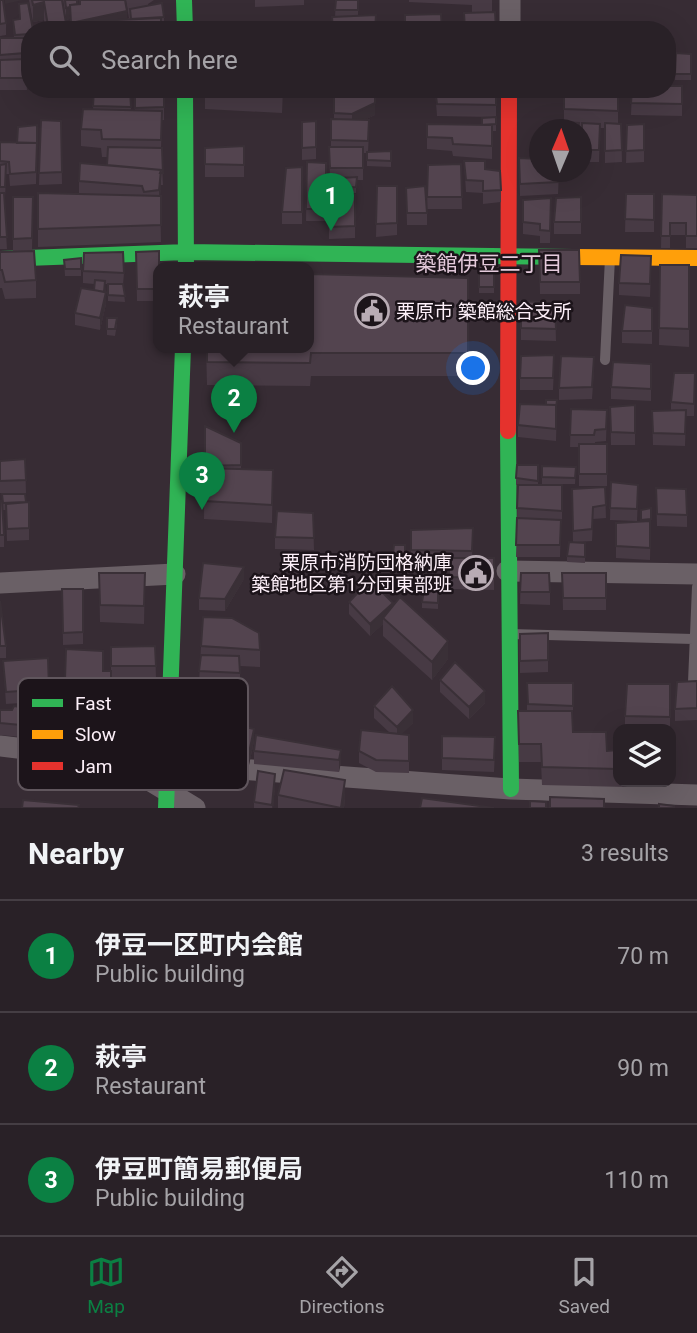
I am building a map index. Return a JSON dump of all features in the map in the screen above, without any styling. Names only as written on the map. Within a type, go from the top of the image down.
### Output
[{"type":"street","points":[[184,0],[185,21]]},
{"type":"street","points":[[510,0],[510,21]]},
{"type":"street","points":[[185,98],[187,259]]},
{"type":"street","points":[[509,98],[507,571],[511,789]]},
{"type":"street","points":[[0,259],[508,254],[697,258]]},
{"type":"street","points":[[170,678],[183,353]]},
{"type":"street","points":[[507,571],[697,574]]},
{"type":"street","points":[[0,583],[175,574]]},
{"type":"street","points":[[0,746],[18,748]]},
{"type":"street","points":[[248,769],[511,789],[697,795]]},
{"type":"street","points":[[166,800],[195,808]]},
{"type":"lane","points":[[605,360],[610,256]]},
{"type":"lane","points":[[693,682],[697,587]]},
{"type":"lane","points":[[508,634],[693,639]]},
{"type":"building","points":[[0,0],[3,0],[6,23],[0,24]]},
{"type":"building","points":[[32,0],[62,0],[66,21],[47,21],[44,2],[33,5]]},
{"type":"building","points":[[65,0],[77,0],[77,4],[66,8]]},
{"type":"building","points":[[80,0],[125,0],[127,11],[71,21],[70,5],[80,4]]},
{"type":"building","points":[[336,0],[358,0],[358,10],[335,10]]},
{"type":"building","points":[[28,3],[31,21],[21,21],[21,35],[15,35],[13,20],[20,19],[19,4]]},
{"type":"building","points":[[162,3],[164,17],[131,19],[130,9]]},
{"type":"building","points":[[495,12],[496,21],[464,21],[464,13]]},
{"type":"building","points":[[441,14],[441,21],[405,21],[405,15]]},
{"type":"building","points":[[376,15],[376,21],[332,21],[332,17]]},
{"type":"building","points":[[161,18],[161,21],[117,20]]},
{"type":"building","points":[[0,38],[21,38],[21,53],[0,55]]},
{"type":"building","points":[[676,53],[691,54],[691,74],[676,74]]},
{"type":"building","points":[[21,59],[21,78],[0,78],[0,60]]},
{"type":"building","points":[[676,86],[682,86],[682,104],[631,103],[631,98],[676,98]]},
{"type":"building","points":[[93,98],[130,98],[131,107],[93,106]]},
{"type":"building","points":[[135,98],[164,98],[164,107],[135,108]]},
{"type":"building","points":[[334,98],[375,98],[375,103],[352,114],[334,113]]},
{"type":"building","points":[[436,98],[496,98],[496,105],[437,104]]},
{"type":"building","points":[[564,98],[618,98],[618,111],[564,109]]},
{"type":"building","points":[[83,109],[162,111],[161,140],[102,139],[101,130],[81,129]]},
{"type":"building","points":[[496,117],[496,124],[482,125],[482,118]]},
{"type":"building","points":[[331,119],[369,120],[368,141],[331,140]]},
{"type":"building","points":[[41,120],[61,121],[62,172],[39,173]]},
{"type":"building","points":[[316,121],[316,147],[302,148],[302,122]]},
{"type":"building","points":[[605,123],[621,124],[622,150],[605,151]]},
{"type":"building","points":[[427,124],[492,125],[492,146],[453,144],[452,138],[427,137]]},
{"type":"building","points":[[592,124],[600,124],[599,150],[592,150]]},
{"type":"building","points":[[644,124],[644,150],[626,151],[627,125]]},
{"type":"building","points":[[37,125],[37,143],[17,143],[18,127]]},
{"type":"building","points":[[0,142],[37,143],[36,172],[10,174],[9,162],[0,161]]},
{"type":"building","points":[[244,146],[244,165],[205,164],[205,148]]},
{"type":"building","points":[[108,147],[162,148],[163,173],[160,173],[161,170],[107,165]]},
{"type":"building","points":[[329,147],[363,147],[363,168],[330,168]]},
{"type":"building","points":[[391,151],[391,161],[367,160],[367,152]]},
{"type":"building","points":[[519,158],[529,158],[529,182],[558,182],[520,184]]},
{"type":"building","points":[[464,161],[485,161],[485,169],[500,171],[501,190],[483,191],[483,181],[466,180]]},
{"type":"building","points":[[307,162],[326,163],[326,209],[306,209]]},
{"type":"building","points":[[80,163],[161,170],[159,190],[144,192],[142,186],[79,181]]},
{"type":"building","points":[[6,164],[5,187],[0,187],[0,165]]},
{"type":"building","points":[[461,164],[462,197],[427,197],[428,165]]},
{"type":"building","points":[[302,167],[302,212],[282,212],[286,168]]},
{"type":"building","points":[[357,177],[356,187],[340,188],[340,178]]},
{"type":"building","points":[[377,186],[397,186],[397,223],[376,224]]},
{"type":"building","points":[[425,186],[427,213],[407,213],[406,188]]},
{"type":"building","points":[[0,193],[4,193],[7,237],[0,237]]},
{"type":"building","points":[[38,193],[161,196],[161,225],[38,229]]},
{"type":"building","points":[[331,194],[355,195],[355,226],[329,227]]},
{"type":"building","points":[[626,194],[654,194],[654,220],[625,219]]},
{"type":"building","points":[[662,194],[697,195],[697,236],[686,236],[686,223],[670,223],[670,236],[661,236]]},
{"type":"building","points":[[13,197],[33,197],[32,238],[13,239]]},
{"type":"building","points":[[581,197],[581,222],[554,222],[556,198]]},
{"type":"building","points":[[551,198],[550,231],[540,230],[540,224],[523,222],[523,200]]},
{"type":"building","points":[[539,250],[579,250],[580,282],[540,282]]},
{"type":"building","points":[[34,251],[36,280],[5,282],[0,270],[0,252]]},
{"type":"building","points":[[159,251],[159,262],[153,262],[153,289],[137,289],[136,252]]},
{"type":"building","points":[[123,252],[124,273],[83,271],[84,253]]},
{"type":"building","points":[[621,255],[651,256],[650,284],[619,283]]},
{"type":"building","points":[[81,258],[81,269],[65,269],[64,260]]},
{"type":"building","points":[[479,263],[494,263],[494,287],[479,287]]},
{"type":"building","points":[[660,265],[689,265],[689,329],[659,328]]},
{"type":"building","points":[[314,274],[468,278],[468,353],[314,353]]},
{"type":"building","points":[[95,280],[105,281],[104,292],[94,290]]},
{"type":"building","points":[[108,284],[123,284],[125,296],[108,295]]},
{"type":"building","points":[[81,288],[106,292],[100,318],[75,313]]},
{"type":"building","points":[[521,301],[555,303],[556,329],[521,328]]},
{"type":"building","points":[[625,305],[652,308],[652,331],[622,331]]},
{"type":"building","points":[[107,318],[117,318],[115,329],[107,329]]},
{"type":"building","points":[[207,353],[311,353],[310,363],[207,362]]},
{"type":"building","points":[[554,355],[553,378],[520,378],[521,356]]},
{"type":"building","points":[[561,356],[594,357],[592,387],[559,388]]},
{"type":"building","points":[[613,362],[651,364],[651,389],[611,387]]},
{"type":"building","points":[[674,373],[695,373],[694,404],[671,402]]},
{"type":"building","points":[[546,400],[557,400],[556,408],[556,405],[546,405]]},
{"type":"building","points":[[520,404],[556,405],[556,429],[518,425]]},
{"type":"building","points":[[635,405],[635,433],[611,432],[610,407]]},
{"type":"building","points":[[571,409],[607,410],[606,429],[595,430],[594,435],[570,435]]},
{"type":"building","points":[[686,410],[685,434],[653,433],[652,411]]},
{"type":"building","points":[[205,426],[241,443],[241,465],[205,466]]},
{"type":"building","points":[[579,444],[607,444],[607,474],[579,474]]},
{"type":"building","points":[[25,459],[26,480],[0,481],[0,461]]},
{"type":"building","points":[[517,465],[538,465],[538,481],[516,478]]},
{"type":"building","points":[[542,466],[576,467],[575,478],[542,477]]},
{"type":"building","points":[[204,468],[273,470],[272,505],[204,501]]},
{"type":"building","points":[[611,482],[638,485],[637,509],[610,508]]},
{"type":"building","points":[[518,485],[562,485],[562,511],[517,508]]},
{"type":"building","points":[[605,487],[606,505],[593,507],[592,529],[573,531],[572,489]]},
{"type":"building","points":[[656,488],[686,489],[687,515],[657,514]]},
{"type":"building","points":[[2,494],[25,494],[26,502],[3,503]]},
{"type":"building","points":[[2,501],[4,535],[0,535]]},
{"type":"building","points":[[29,502],[29,528],[7,529],[6,504]]},
{"type":"building","points":[[651,508],[651,519],[641,520],[641,510]]},
{"type":"building","points":[[277,511],[313,513],[314,538],[275,537]]},
{"type":"building","points":[[517,518],[561,520],[560,545],[516,545]]},
{"type":"building","points":[[650,521],[650,548],[616,546],[616,523]]},
{"type":"building","points":[[473,528],[472,551],[411,550],[411,530]]},
{"type":"building","points":[[569,542],[585,543],[585,557],[567,556]]},
{"type":"building","points":[[394,545],[405,545],[405,554],[393,554]]},
{"type":"building","points":[[449,558],[494,558],[494,578],[449,577]]},
{"type":"building","points":[[203,563],[244,567],[225,599],[199,598]]},
{"type":"building","points":[[99,573],[145,573],[144,606],[100,605]]},
{"type":"building","points":[[521,573],[549,573],[550,592],[520,592]]},
{"type":"building","points":[[562,573],[606,573],[606,598],[563,598]]},
{"type":"building","points":[[370,580],[393,603],[370,624],[349,602]]},
{"type":"building","points":[[62,589],[83,589],[83,632],[63,633]]},
{"type":"building","points":[[424,590],[438,590],[438,603],[422,602]]},
{"type":"building","points":[[400,597],[448,641],[432,662],[383,618]]},
{"type":"building","points":[[0,601],[6,646],[0,646]]},
{"type":"building","points":[[203,617],[232,618],[259,633],[260,650],[201,646]]},
{"type":"building","points":[[548,633],[548,660],[520,661],[520,634]]},
{"type":"building","points":[[155,646],[156,666],[111,666],[111,647]]},
{"type":"building","points":[[66,649],[103,651],[103,671],[111,671],[111,678],[65,678]]},
{"type":"building","points":[[201,655],[239,656],[240,673],[199,671]]},
{"type":"building","points":[[48,658],[49,678],[18,678],[18,691],[6,692],[3,661]]},
{"type":"building","points":[[455,662],[485,691],[469,707],[440,680]]},
{"type":"building","points":[[697,681],[697,708],[675,709],[677,682]]},
{"type":"building","points":[[527,683],[573,683],[573,706],[528,704]]},
{"type":"building","points":[[627,684],[670,684],[670,717],[625,716]]},
{"type":"building","points":[[392,686],[413,710],[397,727],[374,706]]},
{"type":"building","points":[[14,706],[18,707],[18,725],[0,723],[0,710],[12,710]]},
{"type":"building","points":[[518,711],[572,711],[573,732],[606,732],[607,751],[613,750],[613,769],[542,767],[541,744],[519,744]]},
{"type":"building","points":[[248,728],[254,729],[248,753]]},
{"type":"building","points":[[361,730],[409,735],[409,761],[376,760],[359,751]]},
{"type":"building","points":[[256,735],[341,750],[339,760],[254,751]]},
{"type":"building","points":[[442,736],[495,737],[494,760],[442,758]]},
{"type":"building","points":[[284,770],[345,780],[341,808],[278,795]]},
{"type":"building","points":[[258,771],[275,774],[272,805],[254,802]]},
{"type":"building","points":[[550,797],[604,799],[604,808],[550,808]]},
{"type":"building","points":[[422,798],[494,808],[420,808]]},
{"type":"building","points":[[23,800],[79,805],[78,808],[22,808]]},
{"type":"building","points":[[530,801],[546,802],[546,808],[530,808]]},
{"type":"building","points":[[659,804],[674,806],[674,808],[659,808]]},
{"type":"traffic: fast","points":[[184,0],[185,21]]},
{"type":"traffic: fast","points":[[185,98],[186,262]]},
{"type":"traffic: fast","points":[[0,259],[187,252],[573,257]]},
{"type":"traffic: fast","points":[[171,678],[183,353]]},
{"type":"traffic: fast","points":[[508,431],[511,789]]},
{"type":"traffic: fast","points":[[166,808],[167,790]]},
{"type":"traffic: slow","points":[[573,257],[697,258]]},
{"type":"traffic: jam","points":[[508,431],[509,98]]},
{"type":"place","name":"伊豆一区町内会館","points":[[331,231]]},
{"type":"place","name":"栗原市 築館総合支所","points":[[372,311]]},
{"type":"place","name":"萩亭","points":[[234,433]]},
{"type":"place","name":"伊豆町簡易郵便局","points":[[202,510]]},
{"type":"place","name":"栗原市消防団格納庫 築館地区第1分団東部班","points":[[476,573]]},
{"type":"district","name":"築館伊豆二丁目","points":[[489,264]]}]
